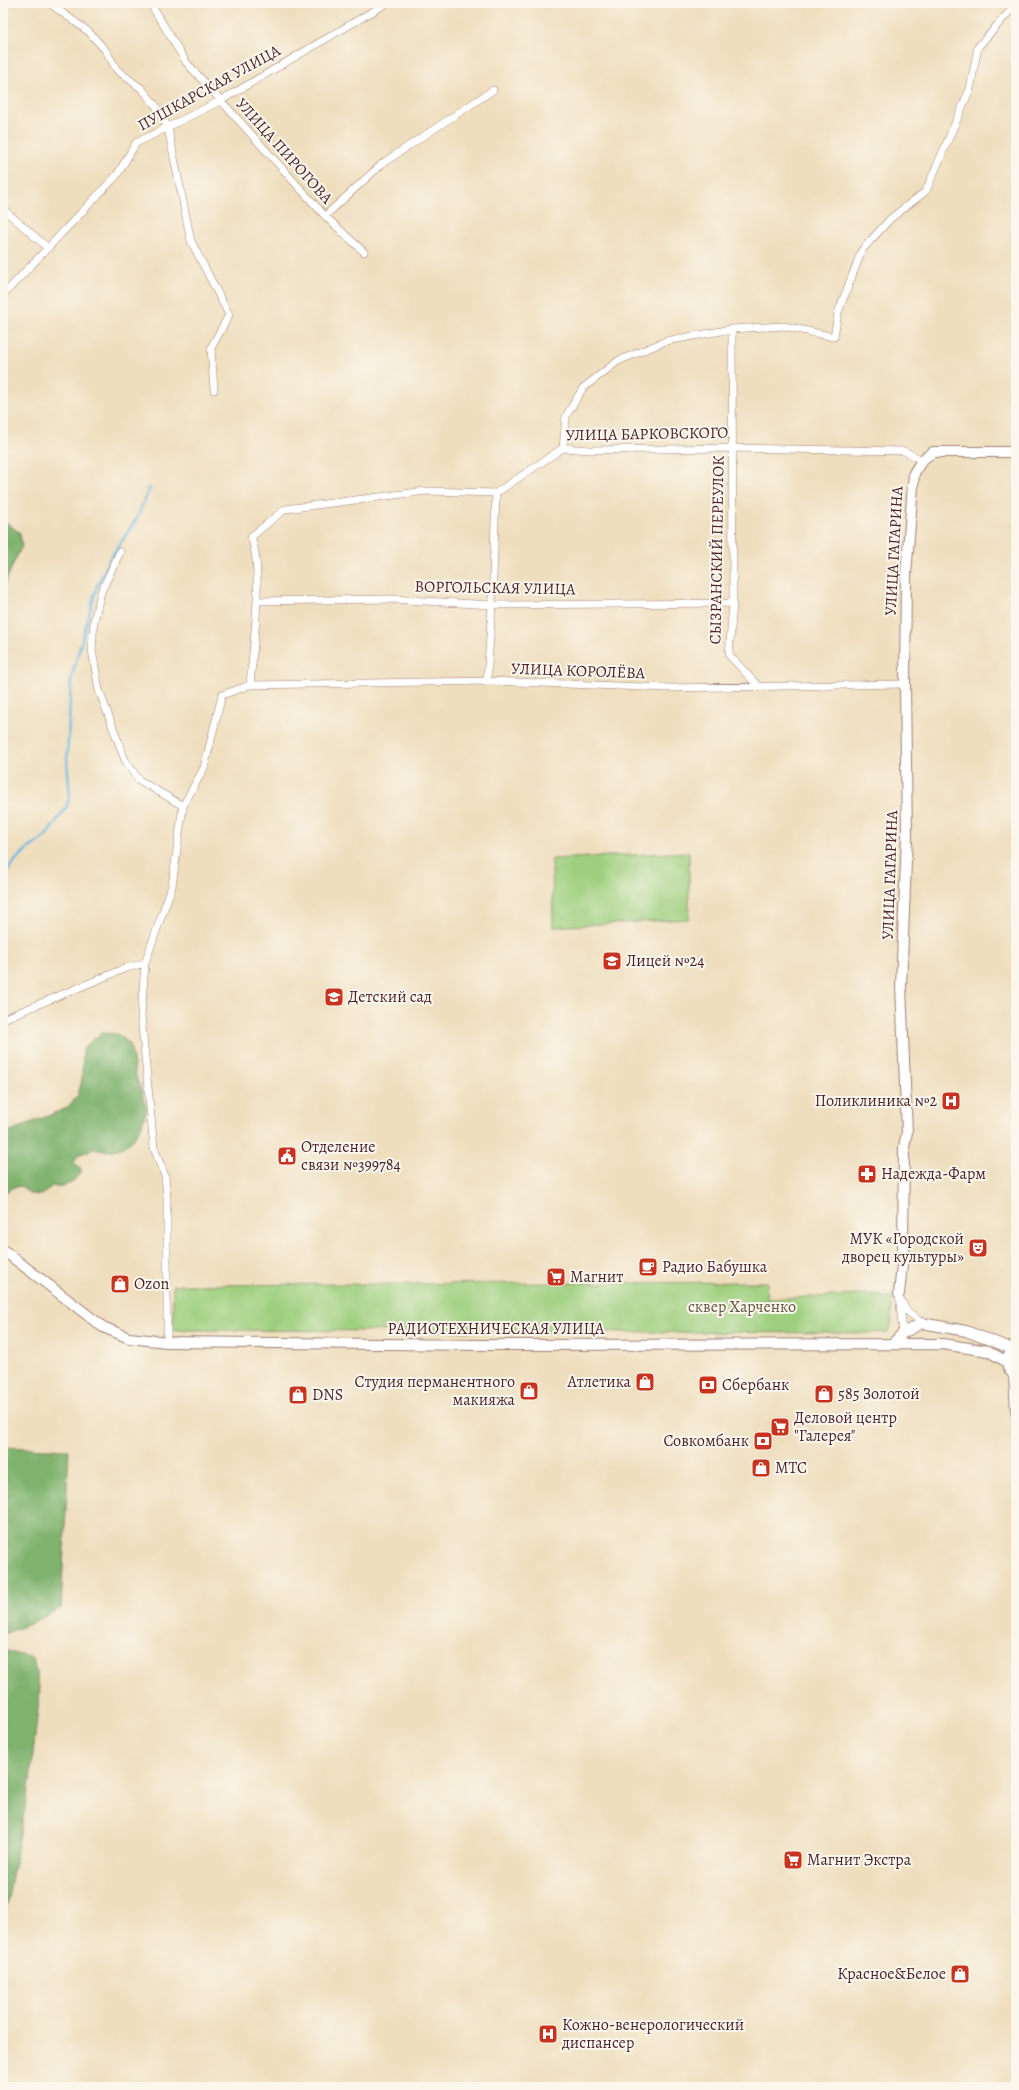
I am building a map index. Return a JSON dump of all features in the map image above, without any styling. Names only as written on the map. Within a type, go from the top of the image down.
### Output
[{"type":"street","points":[[49,3],[89,32],[106,51],[117,70],[142,89],[156,106],[168,128],[190,241],[229,315],[211,348],[214,390]]},
{"type":"street","name":"УЛИЦА ПИРОГОВА","points":[[150,3],[186,62],[325,216],[364,252]]},
{"type":"street","name":"ПУШКАРСКАЯ УЛИЦА","points":[[3,294],[117,175],[136,143],[220,101],[386,3]]},
{"type":"street","points":[[563,448],[566,416],[583,388],[618,361],[666,341],[732,329],[784,326],[834,337],[838,313],[862,250],[890,219],[926,191],[970,89],[978,47],[1016,4]]},
{"type":"street","points":[[325,216],[383,163],[493,90]]},
{"type":"street","points":[[3,209],[48,248]]},
{"type":"street","name":"СЫЗРАНСКИЙ ПЕРЕУЛОК","points":[[732,329],[733,603],[729,655],[759,687]]},
{"type":"street","name":"УЛИЦА БАРКОВСКОГО","points":[[496,493],[563,448],[590,450],[733,448],[904,451],[922,460]]},
{"type":"street","points":[[922,460],[933,452],[1016,452]]},
{"type":"street","name":"УЛИЦА ГАГАРИНА","points":[[903,1333],[899,1294],[903,1254],[904,1147],[907,1132],[901,986],[907,837],[905,684],[906,575],[912,480],[914,473],[922,460]]},
{"type":"street","points":[[167,1342],[167,1198],[165,1176],[154,1148],[141,1016],[145,963],[172,886],[183,806],[204,768],[222,695],[250,685],[257,601],[255,548],[251,537],[285,509],[426,491],[496,493],[492,604],[487,681]]},
{"type":"street","points":[[120,552],[101,592],[94,621],[92,650],[99,690],[125,760],[140,780],[183,806]]},
{"type":"street","name":"ВОРГОЛЬСКАЯ УЛИЦА","points":[[257,601],[390,600],[492,604],[733,603]]},
{"type":"street","name":"УЛИЦА КОРОЛЁВА","points":[[250,685],[487,681],[669,688],[905,684]]},
{"type":"street","points":[[3,1019],[126,968],[145,963]]},
{"type":"street","name":"РАДИОТЕХНИЧЕСКАЯ УЛИЦА","points":[[3,1250],[103,1327],[129,1338],[167,1342],[477,1345],[942,1344],[988,1350],[1007,1362],[1009,1369],[1015,1376]]},
{"type":"street","points":[[899,1294],[906,1310],[922,1323],[947,1330],[950,1338],[942,1344]]},
{"type":"street","points":[[892,1344],[903,1333],[922,1323],[966,1331],[1014,1348],[1007,1362]]},
{"type":"street","points":[[903,1333],[913,1343]]},
{"type":"street","points":[[1015,1376],[1016,1411]]},
{"type":"green space","points":[[3,520],[20,533],[22,546],[3,589]]},
{"type":"green space","points":[[689,852],[689,919],[553,927],[552,859]]},
{"type":"green space","points":[[102,1033],[117,1034],[130,1044],[136,1076],[147,1108],[142,1125],[132,1141],[122,1148],[109,1151],[93,1149],[78,1155],[73,1164],[82,1170],[73,1182],[64,1186],[52,1186],[42,1195],[30,1194],[21,1186],[11,1188],[3,1195],[3,1134],[67,1108],[78,1095],[82,1080],[83,1049]]},
{"type":"green space","name":"сквер Харченко","points":[[767,1282],[766,1299],[881,1294],[881,1297],[892,1297],[891,1327],[888,1332],[872,1333],[173,1330],[173,1285]]},
{"type":"green space","points":[[3,1447],[69,1450],[61,1608],[30,1624],[3,1634]]},
{"type":"green space","points":[[3,1650],[33,1658],[40,1691],[30,1781],[3,1925]]},
{"type":"waterway","points":[[3,878],[12,864],[26,850],[45,837],[66,808],[70,796],[67,761],[71,679],[97,586],[110,559],[137,518],[150,487]]},
{"type":"place","name":"Лицей №24","points":[[612,961]]},
{"type":"place","name":"Детский сад","points":[[334,997]]},
{"type":"place","name":"Поликлиника №2","points":[[951,1101]]},
{"type":"place","name":"Отделение связи №399784","points":[[287,1156]]},
{"type":"place","name":"Надежда-Фарм","points":[[867,1174]]},
{"type":"place","name":"МУК «Городской дворец культуры»","points":[[978,1248]]},
{"type":"place","name":"Радио Бабушка","points":[[648,1267]]},
{"type":"place","name":"Магнит","points":[[556,1277]]},
{"type":"place","name":"Ozon","points":[[120,1284]]},
{"type":"place","name":"Атлетика","points":[[645,1382]]},
{"type":"place","name":"Сбербанк","points":[[708,1385]]},
{"type":"place","name":"Студия перманентного макияжа","points":[[529,1391]]},
{"type":"place","name":"585 Золотой","points":[[824,1394]]},
{"type":"place","name":"DNS","points":[[298,1395]]},
{"type":"place","name":"Деловой центр \"Галерея\"","points":[[780,1427]]},
{"type":"place","name":"Совкомбанк","points":[[763,1441]]},
{"type":"place","name":"МТС","points":[[761,1468]]},
{"type":"place","name":"Магнит Экстра","points":[[793,1860]]},
{"type":"place","name":"Красное&Белое","points":[[960,1974]]},
{"type":"place","name":"Кожно-венерологический диспансер","points":[[548,2034]]}]
